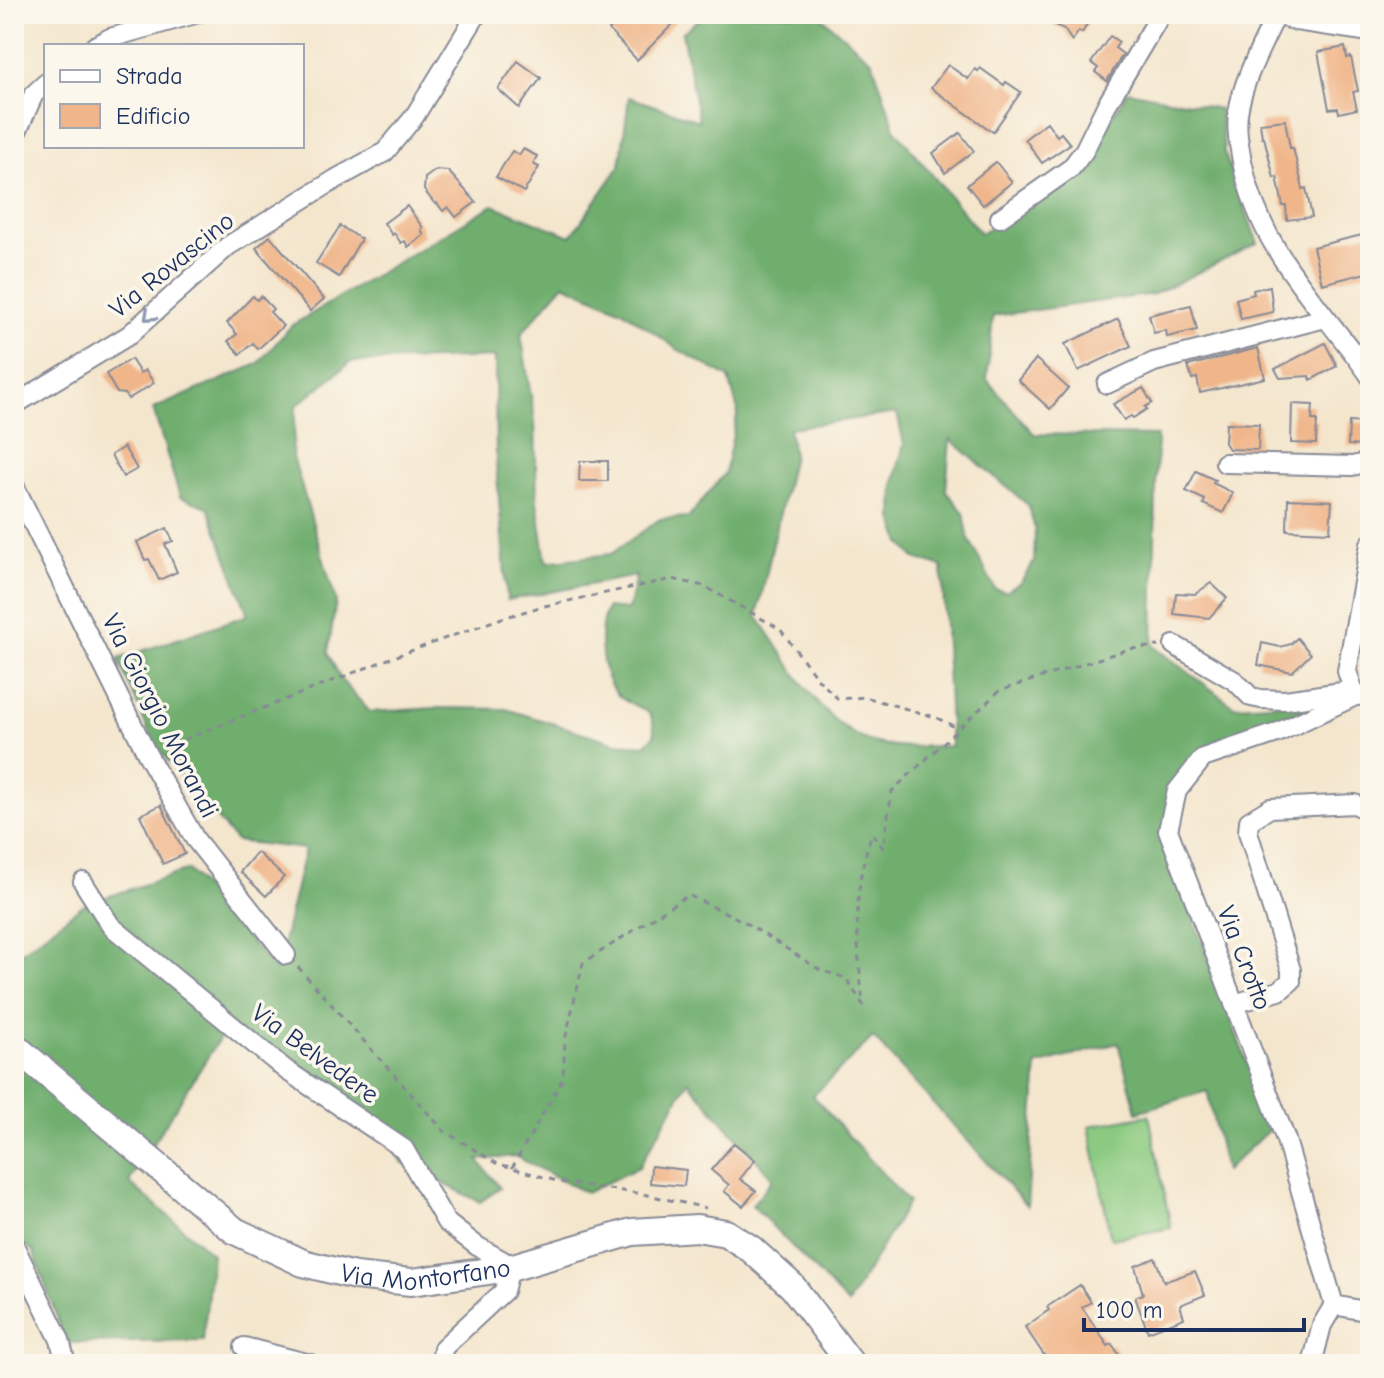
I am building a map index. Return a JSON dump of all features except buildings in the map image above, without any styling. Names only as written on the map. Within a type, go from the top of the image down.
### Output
[{"type":"street","points":[[99,44],[195,14]]},
{"type":"street","name":"Via Rovascino","points":[[14,405],[129,335],[228,246],[385,152],[414,117],[477,14]]},
{"type":"street","points":[[1000,218],[1071,168],[1084,151],[1106,106],[1161,14]]},
{"type":"street","points":[[1370,32],[1296,21],[1275,14],[1248,79],[1239,109],[1237,134],[1246,181],[1261,225],[1289,269],[1370,376]]},
{"type":"street","points":[[14,138],[34,94],[44,85]]},
{"type":"street","points":[[1107,384],[1154,362],[1325,318]]},
{"type":"street","points":[[1225,463],[1352,466],[1370,462]]},
{"type":"street","name":"Via Giorgio Morandi","points":[[14,485],[147,754],[195,839],[286,955]]},
{"type":"street","points":[[1362,695],[1347,671],[1370,544]]},
{"type":"street","points":[[1174,645],[1235,681],[1251,697],[1285,700],[1342,692],[1362,695]]},
{"type":"street","name":"Via Crotto","points":[[1334,1305],[1286,1140],[1168,830],[1177,791],[1203,758],[1277,733],[1362,695]]},
{"type":"street","points":[[1234,1004],[1279,991],[1291,981],[1291,970],[1248,832],[1249,821],[1270,808],[1355,804],[1370,812]]},
{"type":"street","name":"Via Belvedere","points":[[83,882],[111,926],[286,1070],[404,1149],[446,1222],[512,1267]]},
{"type":"street","name":"Via Montorfano","points":[[14,1046],[235,1231],[303,1263],[355,1276],[411,1282],[512,1267],[632,1232],[697,1228],[726,1233],[751,1249],[792,1286],[851,1364]]},
{"type":"street","points":[[14,1245],[60,1340],[66,1364]]},
{"type":"street","points":[[441,1364],[443,1348],[504,1291],[512,1267]]},
{"type":"street","points":[[1312,1364],[1322,1325],[1334,1305],[1370,1312]]},
{"type":"street","points":[[244,1347],[310,1364]]},
{"type":"path","points":[[147,754],[499,619],[540,607],[672,579],[704,586],[780,629],[818,679],[838,699],[865,697],[935,717],[957,728]]},
{"type":"path","points":[[512,1168],[563,1078],[565,1040],[583,963],[688,895],[743,921],[820,970],[846,978],[863,1005],[855,923],[861,866],[872,833],[883,848],[892,791],[999,691],[1129,649],[1174,645]]},
{"type":"path","points":[[286,955],[444,1131],[496,1163],[560,1182],[704,1206],[726,1233]]},
{"type":"green space","points":[[706,14],[818,14],[872,61],[896,131],[980,233],[1074,180],[1128,91],[1220,109],[1224,152],[1258,243],[1154,294],[993,316],[987,380],[1034,434],[1157,436],[1153,646],[1234,706],[1334,700],[1219,739],[1193,760],[1166,844],[1271,1128],[1225,1171],[1207,1091],[1137,1112],[1118,1043],[1037,1065],[1027,1206],[873,1037],[813,1096],[908,1202],[848,1304],[752,1205],[773,1179],[688,1081],[639,1167],[586,1193],[515,1156],[478,1160],[500,1188],[480,1202],[403,1163],[390,1139],[362,1111],[308,1071],[226,1028],[129,1182],[212,1254],[203,1341],[66,1343],[33,1251],[14,1238],[14,958],[83,905],[188,870],[276,971],[305,849],[236,841],[154,744],[118,659],[248,615],[208,507],[180,497],[153,409],[258,364],[291,326],[493,205],[571,236],[620,166],[629,97],[699,121],[682,33]],"holes":[[[564,284],[622,310],[677,349],[729,378],[738,411],[725,473],[689,517],[660,519],[611,554],[546,562],[537,502],[535,421],[521,334]],[[495,357],[496,462],[507,600],[636,576],[628,610],[607,608],[601,640],[606,675],[616,693],[651,717],[654,736],[645,745],[616,743],[506,709],[436,708],[370,712],[341,680],[328,653],[336,601],[292,454],[296,406],[351,362]],[[897,413],[904,444],[894,483],[893,518],[901,543],[915,558],[942,567],[951,746],[891,746],[853,734],[836,721],[806,688],[757,616],[793,455],[789,428]],[[950,439],[1028,505],[1035,529],[1034,562],[1021,582],[1006,592],[995,589],[968,537],[964,513],[946,491]]]},
{"type":"green space","points":[[1149,1115],[1171,1228],[1111,1239],[1089,1126]]}]
